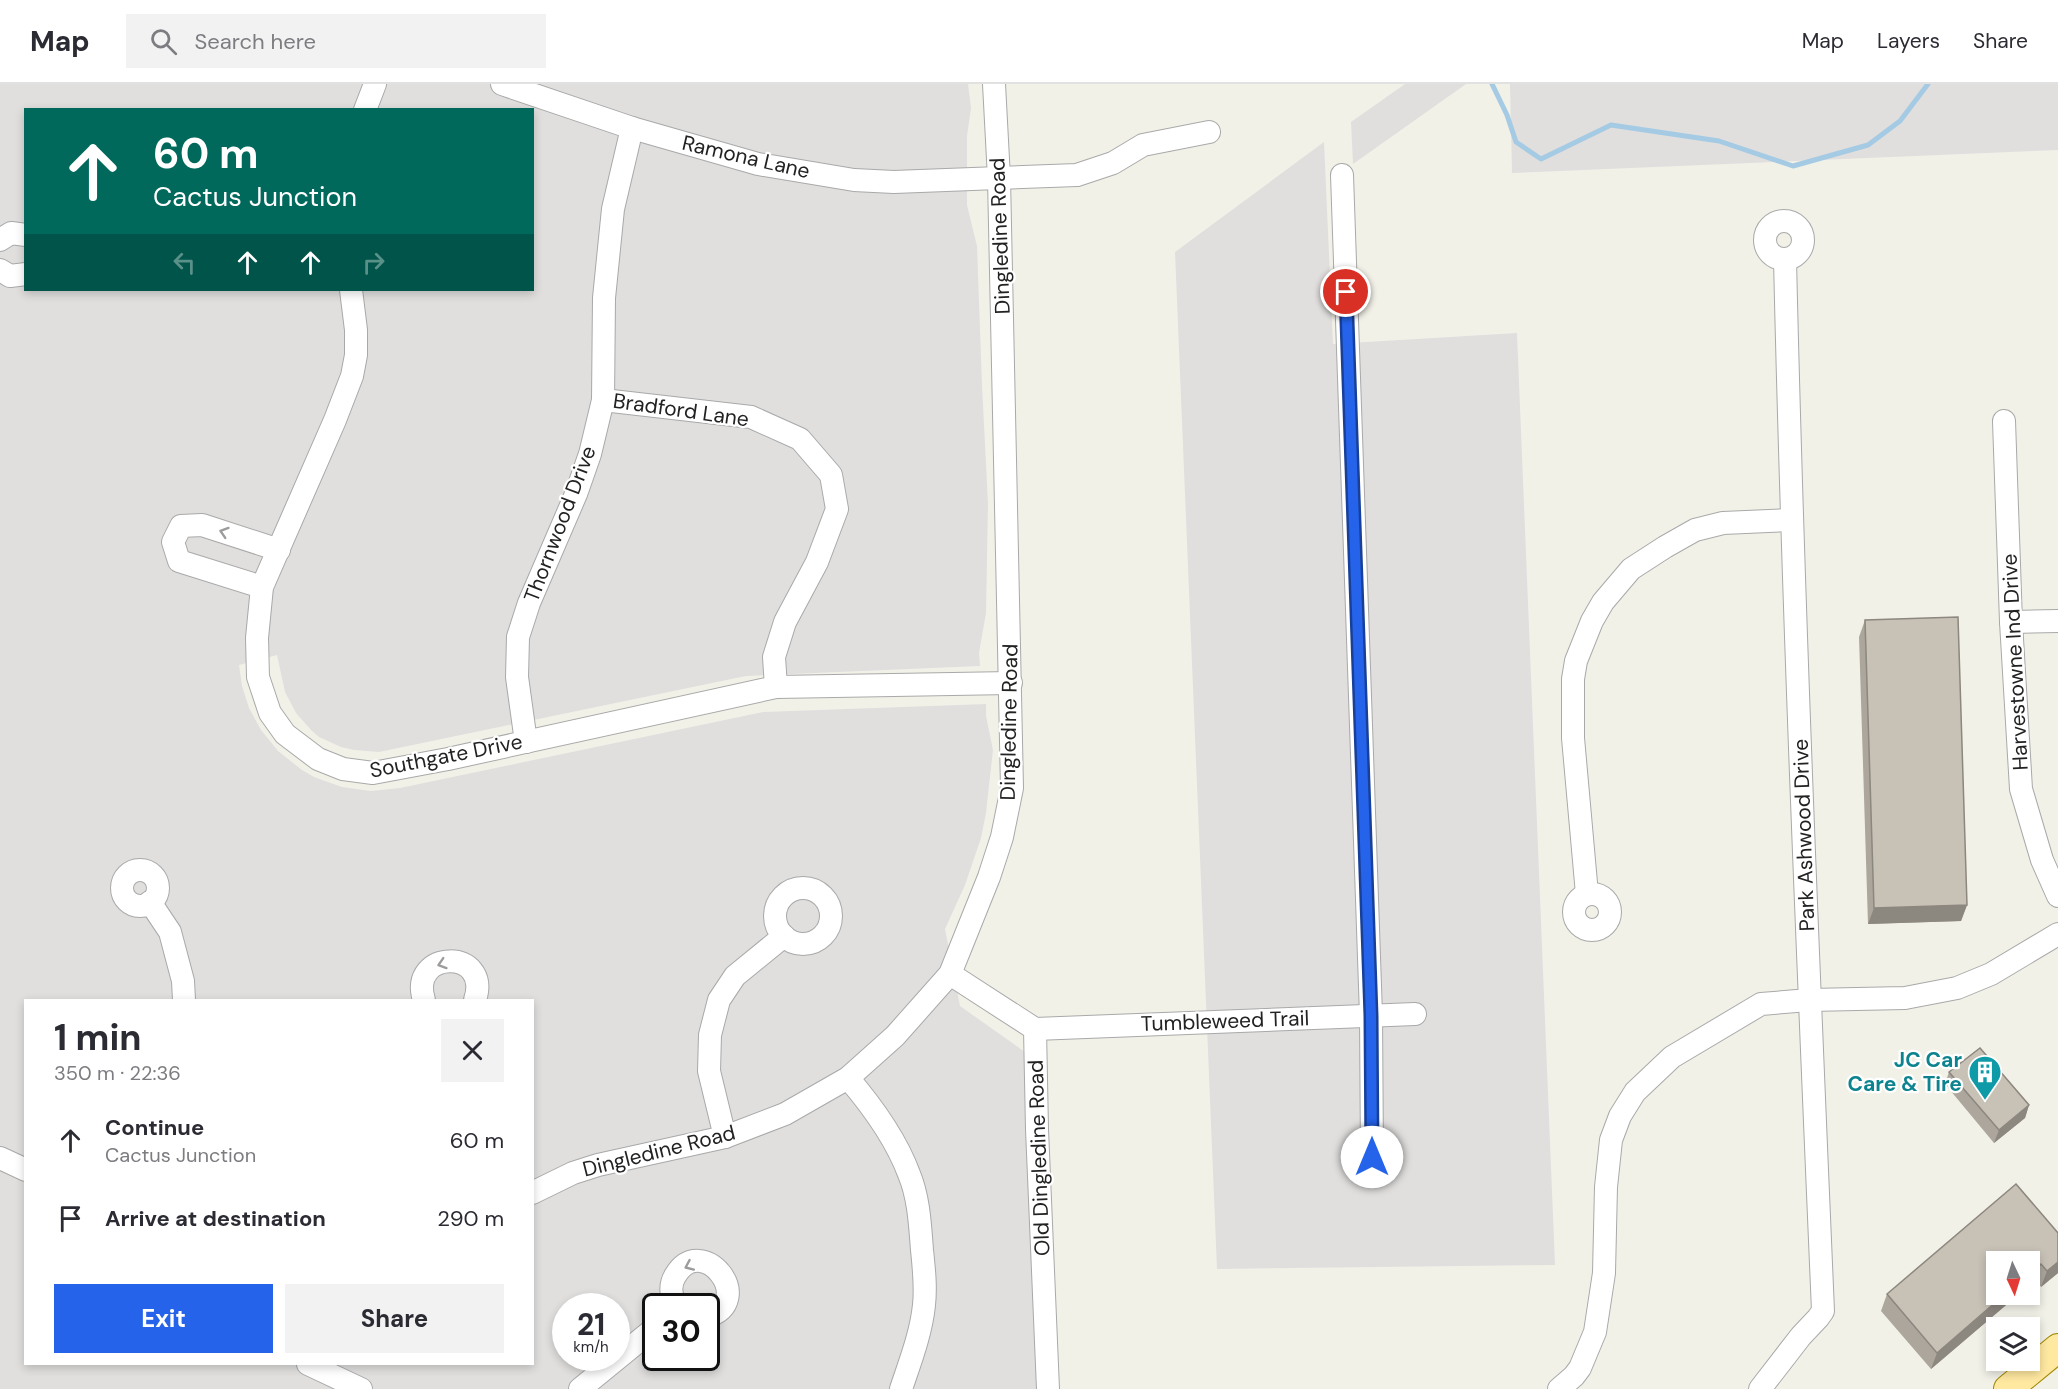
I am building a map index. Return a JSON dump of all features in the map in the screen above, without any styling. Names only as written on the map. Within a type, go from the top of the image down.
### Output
[{"type":"main road","points":[[2008,1389],[2058,1347]]},
{"type":"street","points":[[366,108],[375,84]]},
{"type":"street","name":"Ramona Lane","points":[[502,84],[552,92],[632,128],[758,165],[854,180],[894,182],[1077,175],[1113,164],[1143,145],[1209,132]]},
{"type":"street","name":"Dingledine Road","points":[[534,1192],[573,1173],[598,1165],[725,1137],[785,1114],[848,1078],[895,1036],[950,974],[989,877],[1002,837],[1012,788],[999,178],[994,84]]},
{"type":"street","name":"Thornwood Drive","points":[[526,742],[517,677],[518,638],[529,603],[576,494],[590,454],[603,400],[604,298],[612,209],[632,128]]},
{"type":"street","points":[[1342,176],[1371,1016],[1372,1157]]},
{"type":"street","points":[[0,240],[11,234],[24,236]]},
{"type":"street","name":"Park Ashwood Drive","points":[[1760,1389],[1823,1311],[1809,1000],[1785,258]]},
{"type":"street","points":[[0,270],[10,276],[24,275]]},
{"type":"street","name":"Southgate Drive","points":[[351,291],[356,330],[356,355],[352,376],[262,587],[257,638],[258,677],[270,713],[285,734],[318,759],[343,769],[373,773],[777,687],[1011,682]]},
{"type":"street","name":"Bradford Lane","points":[[603,400],[751,417],[800,440],[831,475],[837,509],[817,562],[785,622],[774,657],[777,687]]},
{"type":"street","name":"Harvestowne Ind Drive","points":[[2004,421],[2021,789],[2042,860],[2058,896]]},
{"type":"street","points":[[1587,894],[1573,738],[1573,679],[1576,661],[1592,621],[1603,602],[1631,569],[1695,530],[1724,524],[1792,520]]},
{"type":"street","points":[[262,587],[179,561],[173,542],[181,526],[202,525],[279,550]]},
{"type":"street","points":[[2012,622],[2058,621]]},
{"type":"street","points":[[150,902],[170,932],[183,981],[184,999]]},
{"type":"street","points":[[1567,1385],[1580,1368],[1595,1332],[1604,1273],[1606,1187],[1611,1140],[1620,1116],[1635,1092],[1672,1057],[1761,1004],[1809,1000],[1905,998],[1956,988],[1991,974],[2058,934]]},
{"type":"street","points":[[725,1137],[709,1071],[710,1035],[719,1000],[735,976],[784,936]]},
{"type":"street","points":[[424,999],[421,990],[426,973],[441,962],[450,960],[460,962],[474,974],[478,992],[475,999]]},
{"type":"street","name":"Old Dingledine Road","points":[[950,974],[1035,1029],[1048,1389]]},
{"type":"street","name":"Tumbleweed Trail","points":[[1035,1029],[1415,1014]]},
{"type":"street","points":[[848,1078],[867,1100],[888,1133],[910,1174],[917,1201],[925,1278],[924,1306],[918,1335],[901,1389]]},
{"type":"street","points":[[0,1158],[24,1169]]},
{"type":"street","points":[[672,1293],[672,1282],[682,1267],[691,1263],[710,1263],[724,1275],[727,1284],[728,1294],[720,1309]]},
{"type":"street","points":[[580,1389],[642,1338]]},
{"type":"street","points":[[311,1365],[351,1381]]},
{"type":"shaded area","points":[[0,84],[968,84],[971,108],[967,136],[967,205],[977,246],[988,504],[986,613],[979,653],[980,666],[746,676],[379,752],[341,747],[319,737],[311,730],[296,713],[285,692],[277,655],[239,665],[242,686],[249,708],[261,730],[278,751],[314,777],[342,787],[371,791],[400,788],[763,712],[986,704],[986,716],[993,750],[986,813],[981,838],[965,885],[945,929],[960,1006],[1025,1052],[1038,1389],[0,1389]]},
{"type":"shaded area","points":[[1405,84],[1466,84],[1353,164],[1351,122]]},
{"type":"shaded area","points":[[1510,84],[2058,84],[2058,150],[1512,173]]},
{"type":"shaded area","points":[[1324,142],[1333,344],[1517,333],[1555,1265],[1217,1269],[1175,252]]},
{"type":"building","points":[[1958,617],[1967,905],[1874,908],[1865,620]]},
{"type":"building","name":"JC Car Care & Tire","points":[[1980,1048],[2029,1105],[1999,1130],[1949,1072]]},
{"type":"building","points":[[2016,1184],[2058,1233],[2058,1262],[2047,1271],[2040,1265],[2040,1251],[1986,1251],[1986,1305],[1992,1305],[1937,1353],[1887,1294]]},
{"type":"waterway","points":[[1492,84],[1507,115],[1516,142],[1541,159],[1611,125],[1719,141],[1793,166],[1868,145],[1900,121],[1928,84]]},
{"type":"place","name":"JC Car Care & Tire","points":[[1985,1101]]},
{"type":"route","points":[[1346,292],[1371,1016],[1372,1157]]}]
